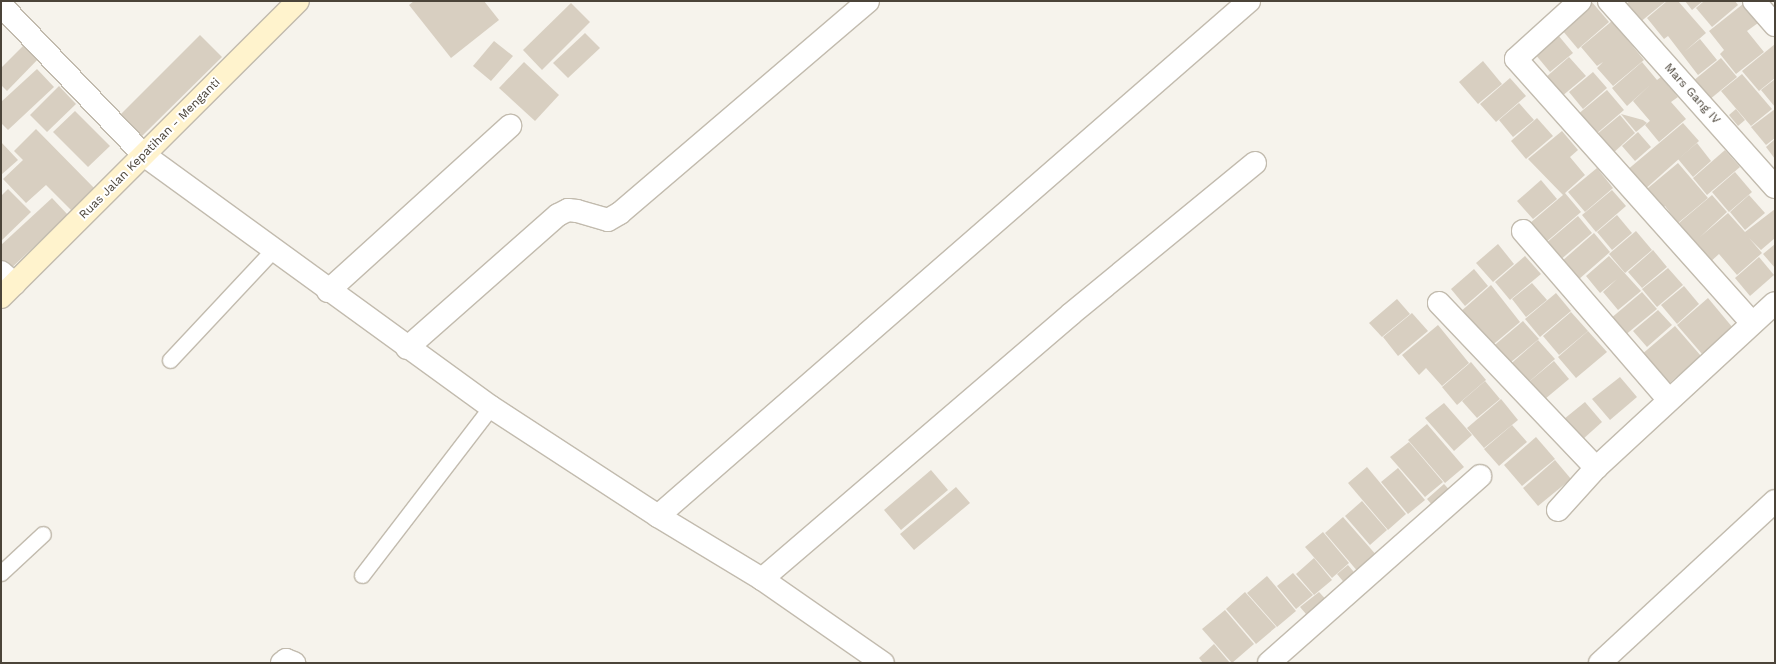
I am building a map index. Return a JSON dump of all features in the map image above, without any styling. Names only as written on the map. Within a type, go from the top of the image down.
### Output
[{"type":"main road","name":"Ruas Jalan Kepatihan - Menganti","points":[[6,285],[144,155],[298,1]]},
{"type":"street","points":[[407,348],[558,215],[568,210],[577,211],[608,220],[620,213],[868,1]]},
{"type":"street","points":[[658,516],[1248,1]]},
{"type":"street","points":[[1580,1],[1516,59],[1752,323]]},
{"type":"street","name":"Mars Gang IV","points":[[1609,1],[1775,187]]},
{"type":"street","points":[[1754,1],[1775,25]]},
{"type":"street","points":[[1,5],[144,155],[328,291],[492,407],[658,516],[762,579],[883,663]]},
{"type":"street","points":[[328,291],[510,126]]},
{"type":"street","points":[[762,579],[1071,314],[1255,163]]},
{"type":"street","points":[[1523,231],[1670,400]]},
{"type":"street","points":[[1558,510],[1596,468],[1775,302]]},
{"type":"street","points":[[1439,303],[1596,468]]},
{"type":"street","points":[[1269,663],[1480,476]]},
{"type":"street","points":[[1600,663],[1775,500]]},
{"type":"street","points":[[282,663],[286,660],[294,663]]},
{"type":"lane","points":[[170,360],[273,250]]},
{"type":"lane","points":[[362,575],[492,407]]},
{"type":"lane","points":[[1,573],[43,534]]},
{"type":"building","points":[[414,1],[484,1],[499,20],[451,58],[409,5]]},
{"type":"building","points":[[1583,1],[1591,1],[1609,22],[1578,49],[1557,24]]},
{"type":"building","points":[[1630,1],[1666,1],[1639,23],[1625,5]]},
{"type":"building","points":[[1667,1],[1678,1],[1706,33],[1684,52],[1700,39],[1717,60],[1698,75],[1668,36],[1664,39],[1647,18]]},
{"type":"building","points":[[1685,1],[1703,1],[1692,10]]},
{"type":"building","points":[[1704,1],[1735,1],[1738,5],[1712,27],[1696,8]]},
{"type":"building","points":[[571,3],[590,22],[542,70],[523,50]]},
{"type":"building","points":[[1743,4],[1758,23],[1747,31],[1764,52],[1736,74],[1720,54],[1724,50],[1709,31]]},
{"type":"building","points":[[1612,21],[1644,60],[1613,86],[1597,68],[1603,62],[1597,66],[1581,47]]},
{"type":"building","points":[[585,33],[600,48],[568,78],[553,63]]},
{"type":"building","points":[[200,35],[222,57],[140,138],[119,116]]},
{"type":"building","points":[[1558,35],[1573,53],[1550,72],[1535,54]]},
{"type":"building","points":[[29,40],[43,54],[7,91],[1,85],[1,68]]},
{"type":"building","points":[[494,41],[513,56],[491,81],[473,66]]},
{"type":"building","points":[[1775,44],[1775,78],[1759,91],[1742,71]]},
{"type":"building","points":[[1569,57],[1586,76],[1561,97],[1545,78]]},
{"type":"building","points":[[1721,58],[1737,77],[1709,100],[1693,81]]},
{"type":"building","points":[[1483,61],[1502,84],[1478,104],[1459,82]]},
{"type":"building","points":[[524,62],[559,95],[535,121],[499,88]]},
{"type":"building","points":[[1642,62],[1657,80],[1661,77],[1678,97],[1671,102],[1686,119],[1659,142],[1645,125],[1650,121],[1633,101],[1650,85],[1627,106],[1612,88]]},
{"type":"building","points":[[37,69],[54,87],[8,130],[1,123],[1,102]]},
{"type":"building","points":[[1593,72],[1607,88],[1583,109],[1569,92]]},
{"type":"building","points":[[1742,74],[1772,109],[1751,126],[1721,91]]},
{"type":"building","points":[[1510,78],[1526,96],[1496,122],[1480,104]]},
{"type":"building","points":[[1775,79],[1775,107],[1761,90]]},
{"type":"building","points":[[59,86],[76,104],[47,132],[30,115]]},
{"type":"building","points":[[1607,90],[1624,110],[1595,135],[1577,115]]},
{"type":"building","points":[[1519,103],[1534,120],[1513,137],[1499,120]]},
{"type":"building","points":[[1736,109],[1745,120],[1738,126],[1729,115]]},
{"type":"building","points":[[1775,109],[1775,138],[1766,145],[1751,127]]},
{"type":"building","points":[[75,111],[110,146],[88,167],[53,132]]},
{"type":"building","points":[[1621,114],[1643,120],[1647,123],[1636,132]]},
{"type":"building","points":[[1620,115],[1635,133],[1612,154],[1596,135]]},
{"type":"building","points":[[1537,118],[1553,136],[1526,159],[1511,141]]},
{"type":"building","points":[[1683,123],[1699,141],[1643,191],[1626,171]]},
{"type":"building","points":[[36,129],[96,190],[73,212],[46,185],[26,203],[3,179],[23,160],[14,151]]},
{"type":"building","points":[[1562,131],[1578,150],[1570,157],[1585,175],[1565,193],[1581,212],[1545,243],[1529,224],[1563,195],[1528,159]]},
{"type":"building","points":[[1638,132],[1651,147],[1635,161],[1622,146]]},
{"type":"building","points":[[1775,139],[1775,159],[1766,147]]},
{"type":"building","points":[[1,142],[18,160],[1,175]]},
{"type":"building","points":[[1697,143],[1711,161],[1693,177],[1678,159]]},
{"type":"building","points":[[1725,150],[1740,167],[1707,195],[1693,178]]},
{"type":"building","points":[[1678,163],[1708,198],[1678,223],[1665,206],[1658,212],[1642,193]]},
{"type":"building","points":[[1597,168],[1613,188],[1585,212],[1568,192]]},
{"type":"building","points":[[1735,172],[1752,192],[1729,212],[1712,192]]},
{"type":"building","points":[[1541,180],[1557,199],[1533,219],[1517,201]]},
{"type":"building","points":[[8,189],[31,212],[1,241],[1,196]]},
{"type":"building","points":[[1612,190],[1626,206],[1596,232],[1582,215]]},
{"type":"building","points":[[1712,195],[1727,212],[1700,237],[1728,213],[1745,232],[1775,209],[1775,238],[1761,250],[1749,238],[1762,253],[1737,275],[1719,254],[1709,263],[1679,223]]},
{"type":"building","points":[[1749,195],[1765,213],[1745,230],[1730,212]]},
{"type":"building","points":[[52,198],[68,215],[7,272],[1,266],[1,245]]},
{"type":"building","points":[[1617,215],[1632,233],[1612,250],[1597,232]]},
{"type":"building","points":[[1578,216],[1592,233],[1559,261],[1545,244]]},
{"type":"building","points":[[1636,231],[1652,250],[1625,273],[1609,254]]},
{"type":"building","points":[[1594,233],[1610,252],[1578,280],[1562,261]]},
{"type":"building","points":[[1498,244],[1514,264],[1493,282],[1476,263]]},
{"type":"building","points":[[1775,244],[1775,268],[1763,254]]},
{"type":"building","points":[[1653,250],[1667,267],[1642,288],[1628,272]]},
{"type":"building","points":[[1525,256],[1541,274],[1510,300],[1495,282]]},
{"type":"building","points":[[1609,256],[1641,291],[1618,310],[1603,292],[1617,279],[1600,293],[1586,276]]},
{"type":"building","points":[[1759,257],[1774,275],[1750,296],[1735,278]]},
{"type":"building","points":[[1668,268],[1683,285],[1657,307],[1642,289]]},
{"type":"building","points":[[1474,269],[1488,286],[1465,306],[1451,289]]},
{"type":"building","points":[[1532,283],[1547,300],[1526,317],[1512,299]]},
{"type":"building","points":[[1491,285],[1520,322],[1489,348],[1459,313]]},
{"type":"building","points":[[1684,286],[1699,304],[1677,324],[1661,305]]},
{"type":"building","points":[[1642,292],[1657,309],[1624,336],[1610,319]]},
{"type":"building","points":[[1556,293],[1571,311],[1540,337],[1525,319]]},
{"type":"building","points":[[1708,298],[1733,328],[1702,354],[1677,325]]},
{"type":"building","points":[[1397,299],[1410,314],[1382,337],[1369,323]]},
{"type":"building","points":[[1658,310],[1672,325],[1647,347],[1633,331]]},
{"type":"building","points":[[1571,312],[1588,331],[1559,355],[1543,336]]},
{"type":"building","points":[[1412,313],[1428,331],[1398,356],[1383,337]]},
{"type":"building","points":[[1523,321],[1539,339],[1505,367],[1490,349]]},
{"type":"building","points":[[1438,325],[1469,363],[1442,386],[1426,368],[1419,375],[1402,355]]},
{"type":"building","points":[[1675,326],[1701,356],[1666,386],[1641,355]]},
{"type":"building","points":[[1588,331],[1607,352],[1576,378],[1558,357]]},
{"type":"building","points":[[1538,340],[1555,359],[1523,387],[1506,368]]},
{"type":"building","points":[[1554,361],[1569,379],[1545,399],[1530,381]]},
{"type":"building","points":[[1471,362],[1486,380],[1457,405],[1442,387]]},
{"type":"building","points":[[1620,377],[1637,397],[1610,420],[1592,399]]},
{"type":"building","points":[[1485,381],[1500,399],[1477,418],[1462,401]]},
{"type":"building","points":[[1501,399],[1518,420],[1484,448],[1467,428]]},
{"type":"building","points":[[1585,402],[1602,422],[1582,440],[1564,419]]},
{"type":"building","points":[[1444,403],[1472,435],[1454,451],[1425,418]]},
{"type":"building","points":[[1427,424],[1464,467],[1445,483],[1408,440]]},
{"type":"building","points":[[1512,425],[1527,442],[1499,466],[1484,449]]},
{"type":"building","points":[[1536,437],[1555,459],[1522,486],[1504,465]]},
{"type":"building","points":[[1409,442],[1443,482],[1425,497],[1390,457]]},
{"type":"building","points":[[1555,460],[1571,479],[1538,506],[1523,488]]},
{"type":"building","points":[[1367,467],[1406,514],[1388,530],[1348,483]]},
{"type":"building","points":[[1398,468],[1425,500],[1408,514],[1381,482]]},
{"type":"building","points":[[931,470],[948,490],[901,530],[884,510]]},
{"type":"building","points":[[1444,484],[1456,497],[1438,512],[1427,499]]},
{"type":"building","points":[[956,487],[970,503],[914,550],[900,534]]},
{"type":"building","points":[[1362,501],[1387,530],[1370,545],[1345,516]]},
{"type":"building","points":[[1343,517],[1378,557],[1359,573],[1325,533]]},
{"type":"building","points":[[1323,532],[1349,563],[1332,578],[1305,547]]},
{"type":"building","points":[[1314,558],[1332,580],[1314,595],[1296,574]]},
{"type":"building","points":[[1348,565],[1358,577],[1347,586],[1337,574]]},
{"type":"building","points":[[1293,573],[1313,595],[1296,609],[1277,586]]},
{"type":"building","points":[[1267,576],[1296,611],[1277,627],[1247,593]]},
{"type":"building","points":[[1245,592],[1276,627],[1256,644],[1226,609]]},
{"type":"building","points":[[1319,592],[1331,605],[1312,621],[1300,607]]},
{"type":"building","points":[[1225,610],[1254,644],[1232,663],[1202,629]]},
{"type":"building","points":[[1214,644],[1230,663],[1203,663],[1199,658]]}]
